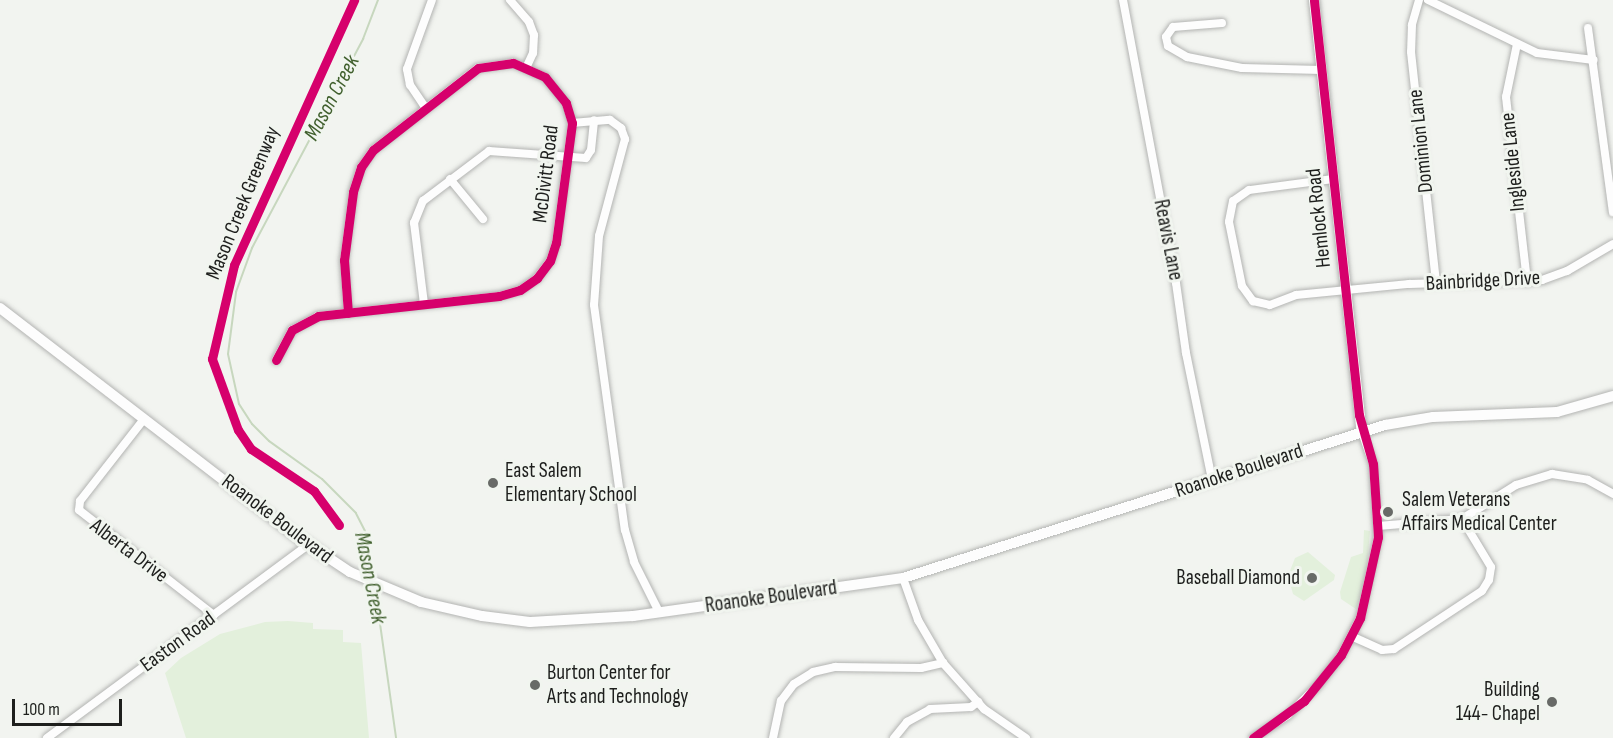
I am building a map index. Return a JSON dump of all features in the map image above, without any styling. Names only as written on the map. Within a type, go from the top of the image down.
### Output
[{"type":"main road","name":"Hemlock Road","points":[[1314,0],[1362,432]]},
{"type":"main road","name":"Roanoke Boulevard","points":[[0,308],[308,544],[370,583],[445,609],[508,620],[557,622],[659,612],[903,578],[1362,432],[1433,417],[1557,412],[1613,396]]},
{"type":"street","points":[[425,107],[410,85],[407,69],[432,0]]},
{"type":"street","points":[[348,313],[344,260],[356,178],[378,145],[478,68],[502,63],[527,66],[533,53],[534,35],[530,22],[510,0]]},
{"type":"street","name":"Reavis Lane","points":[[1123,0],[1176,283],[1186,353],[1212,480]]},
{"type":"street","name":"Dominion Lane","points":[[1419,0],[1412,25],[1411,52],[1436,282]]},
{"type":"street","points":[[1428,0],[1517,44],[1554,58],[1594,60]]},
{"type":"street","points":[[1222,23],[1173,27],[1166,37],[1168,46],[1187,57],[1242,68],[1321,70]]},
{"type":"street","points":[[1588,28],[1594,60],[1606,181],[1613,212]]},
{"type":"street","name":"Ingleside Lane","points":[[1517,44],[1506,97],[1527,282]]},
{"type":"street","name":"McDivitt Road","points":[[276,360],[286,337],[300,324],[318,316],[508,295],[537,278],[554,251],[569,159],[572,123],[561,93],[527,66]]},
{"type":"street","points":[[424,304],[416,215],[423,201],[483,153],[498,149],[569,159],[586,158],[591,150],[594,120],[572,123]]},
{"type":"street","name":"McDivitt Road","points":[[594,120],[615,123],[625,139],[599,236],[594,305],[625,530],[634,562],[659,612]]},
{"type":"street","points":[[450,179],[483,219]]},
{"type":"street","name":"Bainbridge Drive","points":[[1333,179],[1243,192],[1232,203],[1229,222],[1242,286],[1253,301],[1270,304],[1296,295],[1436,282],[1527,282],[1562,273],[1613,244]]},
{"type":"street","name":"Alberta Drive","points":[[144,419],[80,501],[79,510],[214,615]]},
{"type":"street","points":[[1253,738],[1304,701],[1351,636],[1371,582],[1378,526],[1373,464],[1362,432]]},
{"type":"street","points":[[1378,526],[1462,519],[1516,485],[1539,476],[1578,477],[1613,494]]},
{"type":"street","points":[[1351,636],[1382,650],[1394,649],[1482,591],[1489,580],[1491,567],[1462,519]]},
{"type":"street","name":"Easton Road","points":[[47,738],[308,544]]},
{"type":"street","points":[[903,578],[918,620],[943,663],[978,702],[1026,738]]},
{"type":"street","points":[[773,738],[781,702],[794,684],[813,672],[835,667],[921,668],[943,663]]},
{"type":"street","points":[[894,738],[908,722],[930,709],[970,707],[978,702]]},
{"type":"green space","points":[[1364,530],[1370,531],[1366,578],[1356,609],[1341,599],[1340,592],[1351,557],[1363,553]]},
{"type":"green space","name":"Baseball Diamond","points":[[1308,552],[1335,575],[1334,580],[1304,601],[1293,594],[1288,576],[1295,558]]},
{"type":"green space","points":[[265,622],[313,623],[313,629],[343,630],[343,642],[361,643],[369,738],[186,738],[165,673],[181,658],[220,634]]},
{"type":"waterway","name":"Mason Creek","points":[[373,576],[365,531],[356,513],[322,479],[269,441],[252,424],[239,404],[228,354],[236,292],[252,248],[363,39],[378,0]]},
{"type":"waterway","name":"Mason Creek","points":[[375,588],[396,738]]},
{"type":"cycle path","name":"Mason Creek Greenway","points":[[339,525],[314,491],[251,449],[238,430],[212,359],[234,265],[354,0]]},
{"type":"cycle path","points":[[1253,738],[1304,701],[1341,655],[1360,618],[1378,537],[1373,464],[1359,415],[1314,0]]},
{"type":"cycle path","points":[[276,360],[292,330],[318,316],[499,296],[520,290],[537,278],[550,261],[556,243],[572,123],[566,103],[545,77],[513,63],[478,68],[373,150],[361,167],[353,192],[344,260],[348,313]]},
{"type":"place","name":"East Salem Elementary School","points":[[493,483]]},
{"type":"place","name":"Salem Veterans Affairs Medical Center","points":[[1388,512]]},
{"type":"place","name":"Baseball Diamond","points":[[1312,578]]},
{"type":"place","name":"Burton Center for Arts and Technology","points":[[535,685]]},
{"type":"place","name":"Building 144- Chapel","points":[[1552,702]]}]
